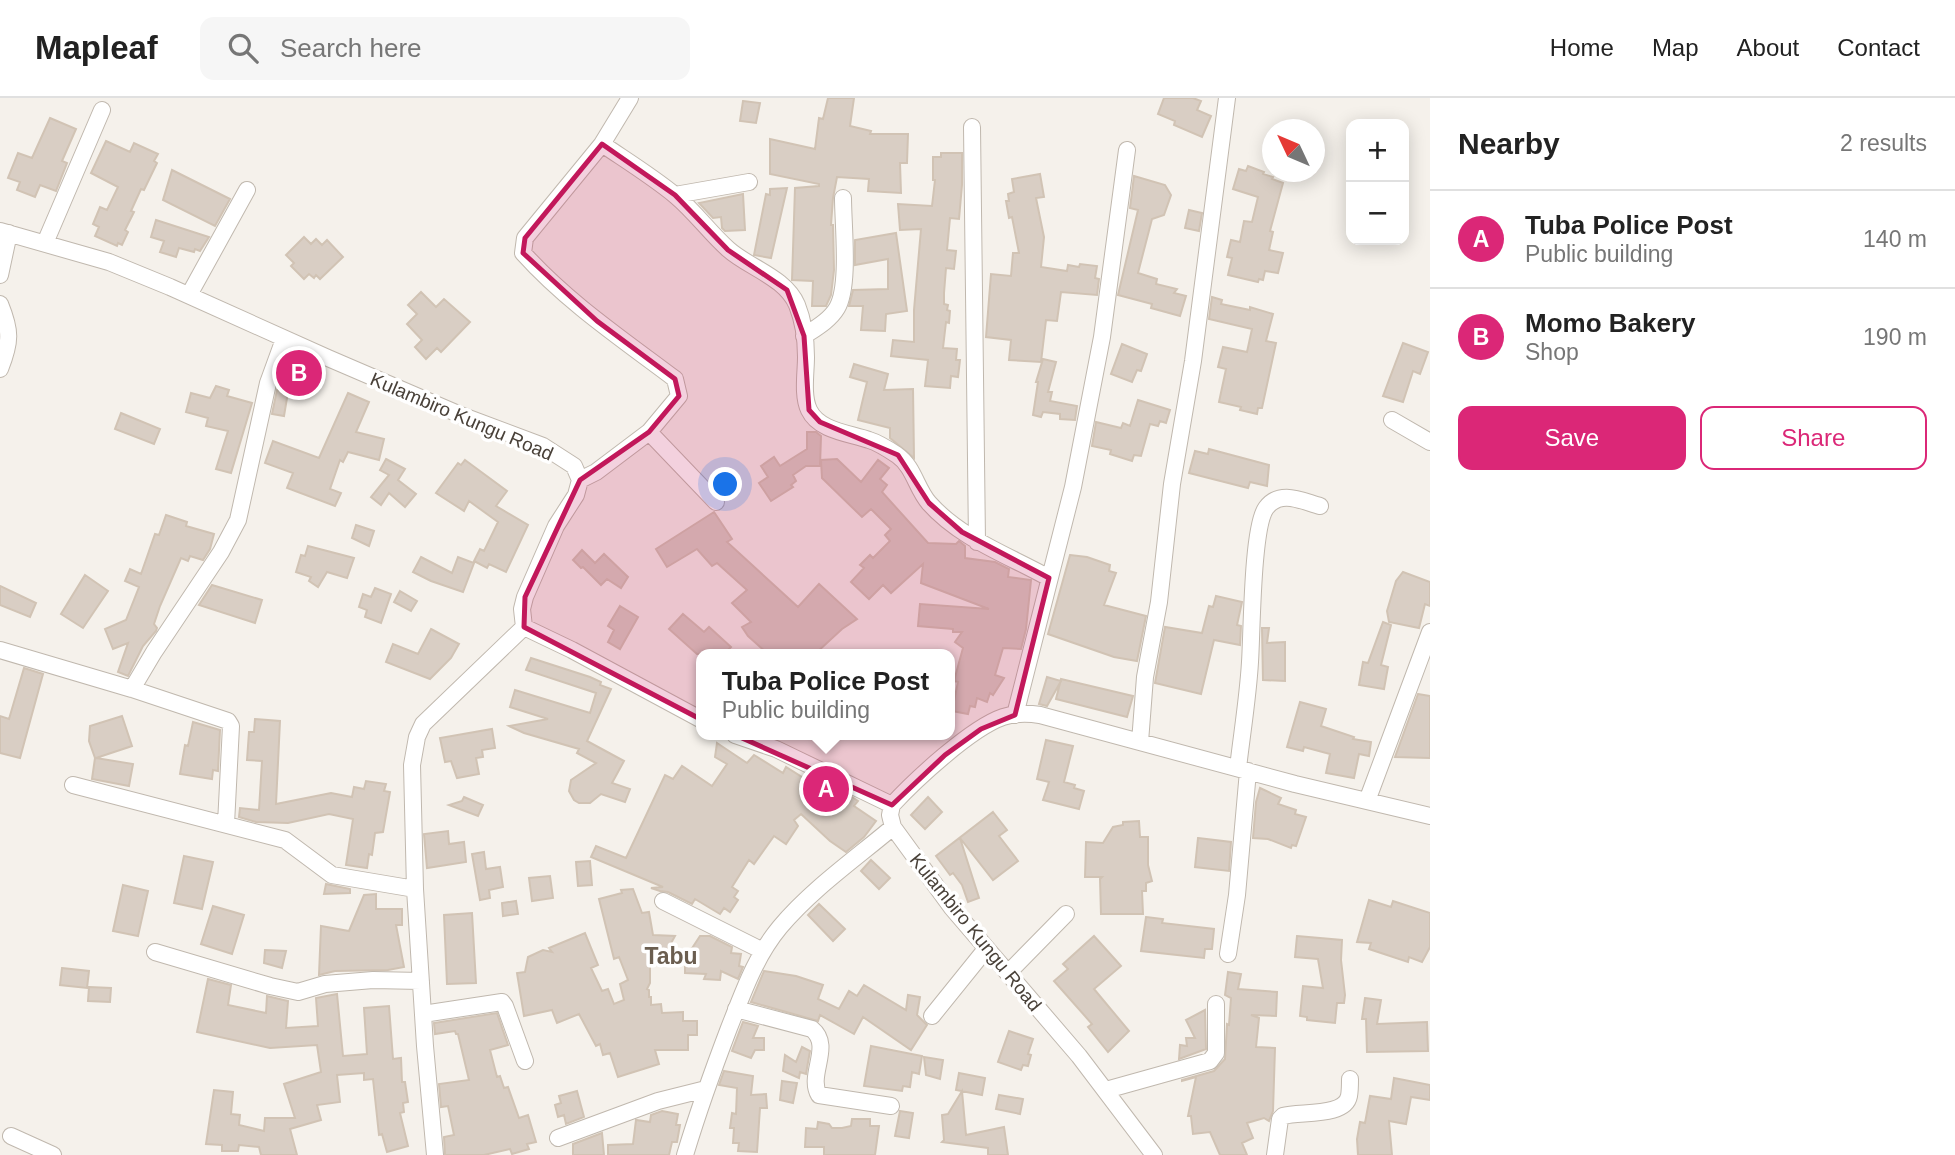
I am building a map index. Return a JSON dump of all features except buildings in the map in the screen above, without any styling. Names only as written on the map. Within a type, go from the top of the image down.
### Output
[{"type":"street","points":[[524,627],[522,608],[525,597],[556,526],[576,495],[579,481],[596,472],[649,432],[679,396],[675,379],[597,321],[556,287],[523,253],[524,239],[602,144],[630,98]]},
{"type":"street","points":[[1140,742],[1144,677],[1159,602],[1172,484],[1193,361],[1227,98]]},
{"type":"street","points":[[45,243],[102,110]]},
{"type":"street","points":[[972,127],[977,542]]},
{"type":"street","points":[[602,144],[675,195],[728,250],[787,290],[798,309],[804,336],[807,403],[815,417],[827,427],[876,443],[898,455],[909,466],[919,489],[929,503],[977,542],[1049,578]]},
{"type":"street","points":[[1015,715],[1073,487],[1102,337],[1127,150]]},
{"type":"street","points":[[675,195],[749,182]]},
{"type":"street","points":[[189,295],[247,190]]},
{"type":"street","points":[[804,336],[829,319],[842,298],[843,198]]},
{"type":"street","points":[[0,275],[4,232]]},
{"type":"street","name":"Kulambiro Kungu Road","points":[[4,232],[109,261],[451,411],[543,446],[573,466],[579,481]]},
{"type":"street","points":[[0,304],[9,337],[0,369]]},
{"type":"street","points":[[132,689],[222,552],[238,520],[268,383],[284,339]]},
{"type":"street","points":[[1392,420],[1430,442]]},
{"type":"street","points":[[649,432],[716,502]]},
{"type":"street","points":[[1228,954],[1237,895],[1256,558],[1261,518],[1266,508],[1275,500],[1286,496],[1320,506]]},
{"type":"street","points":[[524,627],[696,717]]},
{"type":"street","points":[[436,1155],[415,889],[412,765],[417,737],[423,724],[524,627]]},
{"type":"street","points":[[1367,800],[1430,632]]},
{"type":"street","points":[[0,650],[132,689],[230,723],[232,726],[226,824]]},
{"type":"street","points":[[685,1155],[706,1088],[736,1009],[753,969],[779,929],[802,904],[892,827],[892,805],[928,770],[963,742],[1002,717],[1025,713],[1041,715],[1243,770],[1430,816]]},
{"type":"street","points":[[750,740],[776,749],[892,805]]},
{"type":"street","points":[[73,785],[285,841],[328,874],[415,889]]},
{"type":"street","name":"Kulambiro Kungu Road","points":[[892,827],[952,908],[1106,1090],[1154,1155]]},
{"type":"street","points":[[663,901],[764,951]]},
{"type":"street","points":[[1008,973],[1066,914]]},
{"type":"street","points":[[932,1016],[986,949]]},
{"type":"street","points":[[155,951],[298,992],[325,984],[373,980],[421,981]]},
{"type":"street","points":[[423,1014],[502,1002],[525,1061]]},
{"type":"street","points":[[1106,1090],[1210,1061],[1216,1053],[1216,1004]]},
{"type":"street","points":[[736,1009],[817,1032],[821,1040],[816,1086],[819,1095],[891,1106]]},
{"type":"street","points":[[1275,1155],[1280,1119],[1283,1116],[1344,1106],[1349,1097],[1350,1079]]},
{"type":"street","points":[[558,1138],[658,1101],[706,1088]]},
{"type":"street","points":[[11,1136],[53,1155]]},
{"type":"highlighted area","points":[[602,144],[675,195],[728,250],[787,290],[804,336],[809,410],[820,422],[898,455],[929,503],[962,532],[1049,578],[1015,715],[981,729],[945,755],[892,805],[704,721],[524,627],[525,597],[580,480],[649,432],[679,396],[675,379],[597,321],[523,253],[525,238]]},
{"type":"place","name":"Momo Bakery","points":[[299,373]]},
{"type":"place","name":"Tuba Police Post","points":[[826,789]]},
{"type":"district","name":"Tabu","points":[[671,956]]}]
